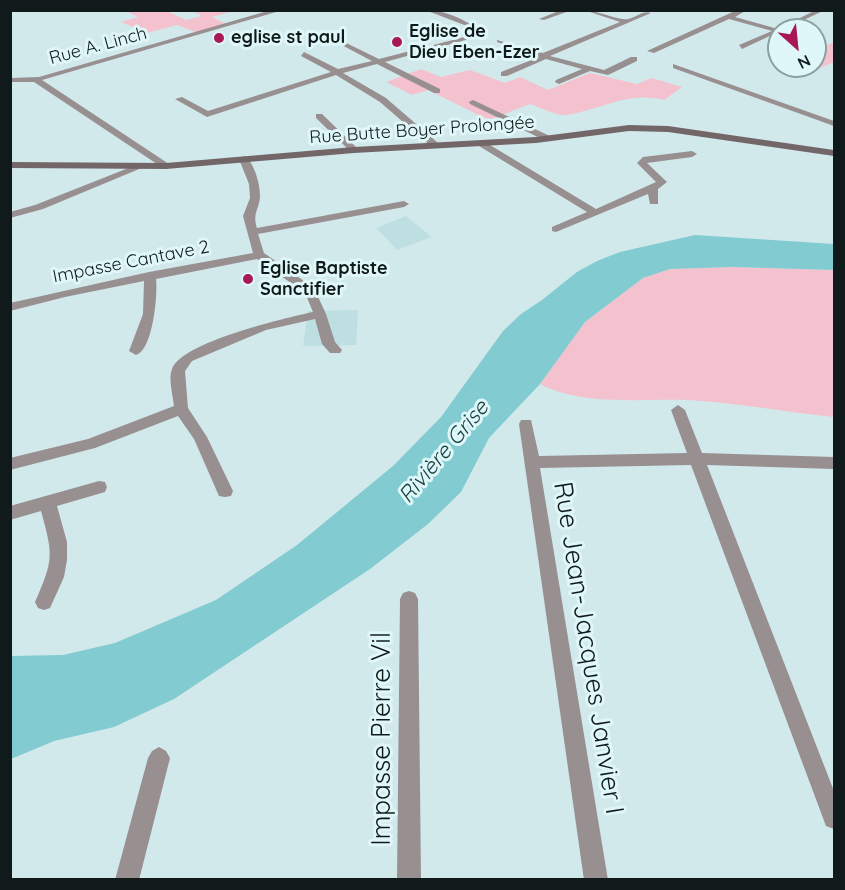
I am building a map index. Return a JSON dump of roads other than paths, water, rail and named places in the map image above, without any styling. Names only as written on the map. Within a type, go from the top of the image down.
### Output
[{"type":"street","points":[[250,10],[263,15]]},
{"type":"street","name":"Rue A. Linch","points":[[166,166],[38,82],[39,79],[280,10]]},
{"type":"street","points":[[179,99],[207,114],[337,72],[481,34],[469,25],[428,10]]},
{"type":"street","points":[[542,19],[569,10]]},
{"type":"street","points":[[722,10],[767,27]]},
{"type":"street","points":[[651,51],[744,10]]},
{"type":"street","points":[[594,11],[627,22]]},
{"type":"street","points":[[808,18],[824,11]]},
{"type":"street","points":[[504,74],[535,63],[543,56],[648,13]]},
{"type":"street","points":[[741,47],[767,36]]},
{"type":"street","points":[[338,41],[437,91]]},
{"type":"street","points":[[500,41],[543,56],[608,72],[634,59]]},
{"type":"street","points":[[304,54],[383,100],[435,145]]},
{"type":"street","points":[[676,66],[834,124]]},
{"type":"street","points":[[559,82],[589,69]]},
{"type":"street","points":[[10,80],[39,79]]},
{"type":"street","points":[[473,102],[549,139]]},
{"type":"street","points":[[319,116],[354,150]]},
{"type":"street","name":"Rue Butte Boyer Prolongée","points":[[10,165],[166,166],[354,150],[549,139],[629,128],[657,128],[834,153]]},
{"type":"street","points":[[482,144],[594,212]]},
{"type":"street","points":[[556,229],[653,188],[662,182],[642,163],[646,159],[692,154]]},
{"type":"street","points":[[244,159],[254,184],[255,198],[248,216],[259,255],[310,291],[329,344],[335,350]]},
{"type":"street","points":[[10,215],[39,207],[139,167]]},
{"type":"street","points":[[653,188],[654,202]]},
{"type":"street","points":[[251,232],[404,204]]},
{"type":"street","name":"Impasse Cantave 2","points":[[10,307],[149,275],[259,255]]},
{"type":"street","points":[[136,351],[152,308],[153,290],[149,275]]},
{"type":"street","points":[[225,491],[200,437],[181,409],[178,370],[187,358],[262,327],[320,314]]},
{"type":"street","points":[[10,464],[90,444],[181,409]]},
{"type":"street","points":[[678,410],[834,818]]},
{"type":"street","name":"Rue Jean-Jacques Janvier I","points":[[526,424],[596,879]]},
{"type":"street","points":[[532,462],[697,459],[834,463]]},
{"type":"street","points":[[10,513],[99,487]]},
{"type":"street","points":[[44,602],[58,567],[59,543],[57,531],[49,516],[48,502]]},
{"type":"street","name":"Impasse Pierre Vil","points":[[408,599],[409,879]]},
{"type":"street","points":[[127,879],[159,758]]},
{"type":"water","name":"Rivière Grise","points":[[695,235],[834,244],[834,270],[733,267],[670,269],[643,278],[585,322],[540,384],[489,438],[461,492],[428,524],[370,569],[174,699],[114,727],[54,741],[11,759],[11,656],[63,655],[115,643],[216,600],[297,545],[393,466],[441,417],[503,331],[521,314],[577,272],[597,261],[620,252]]},
{"type":"place","name":"eglise st paul","points":[[219,38]]},
{"type":"place","name":"Eglise de Dieu Eben-Ezer","points":[[397,42]]},
{"type":"place","name":"Eglise Baptiste Sanctifier","points":[[248,279]]}]
